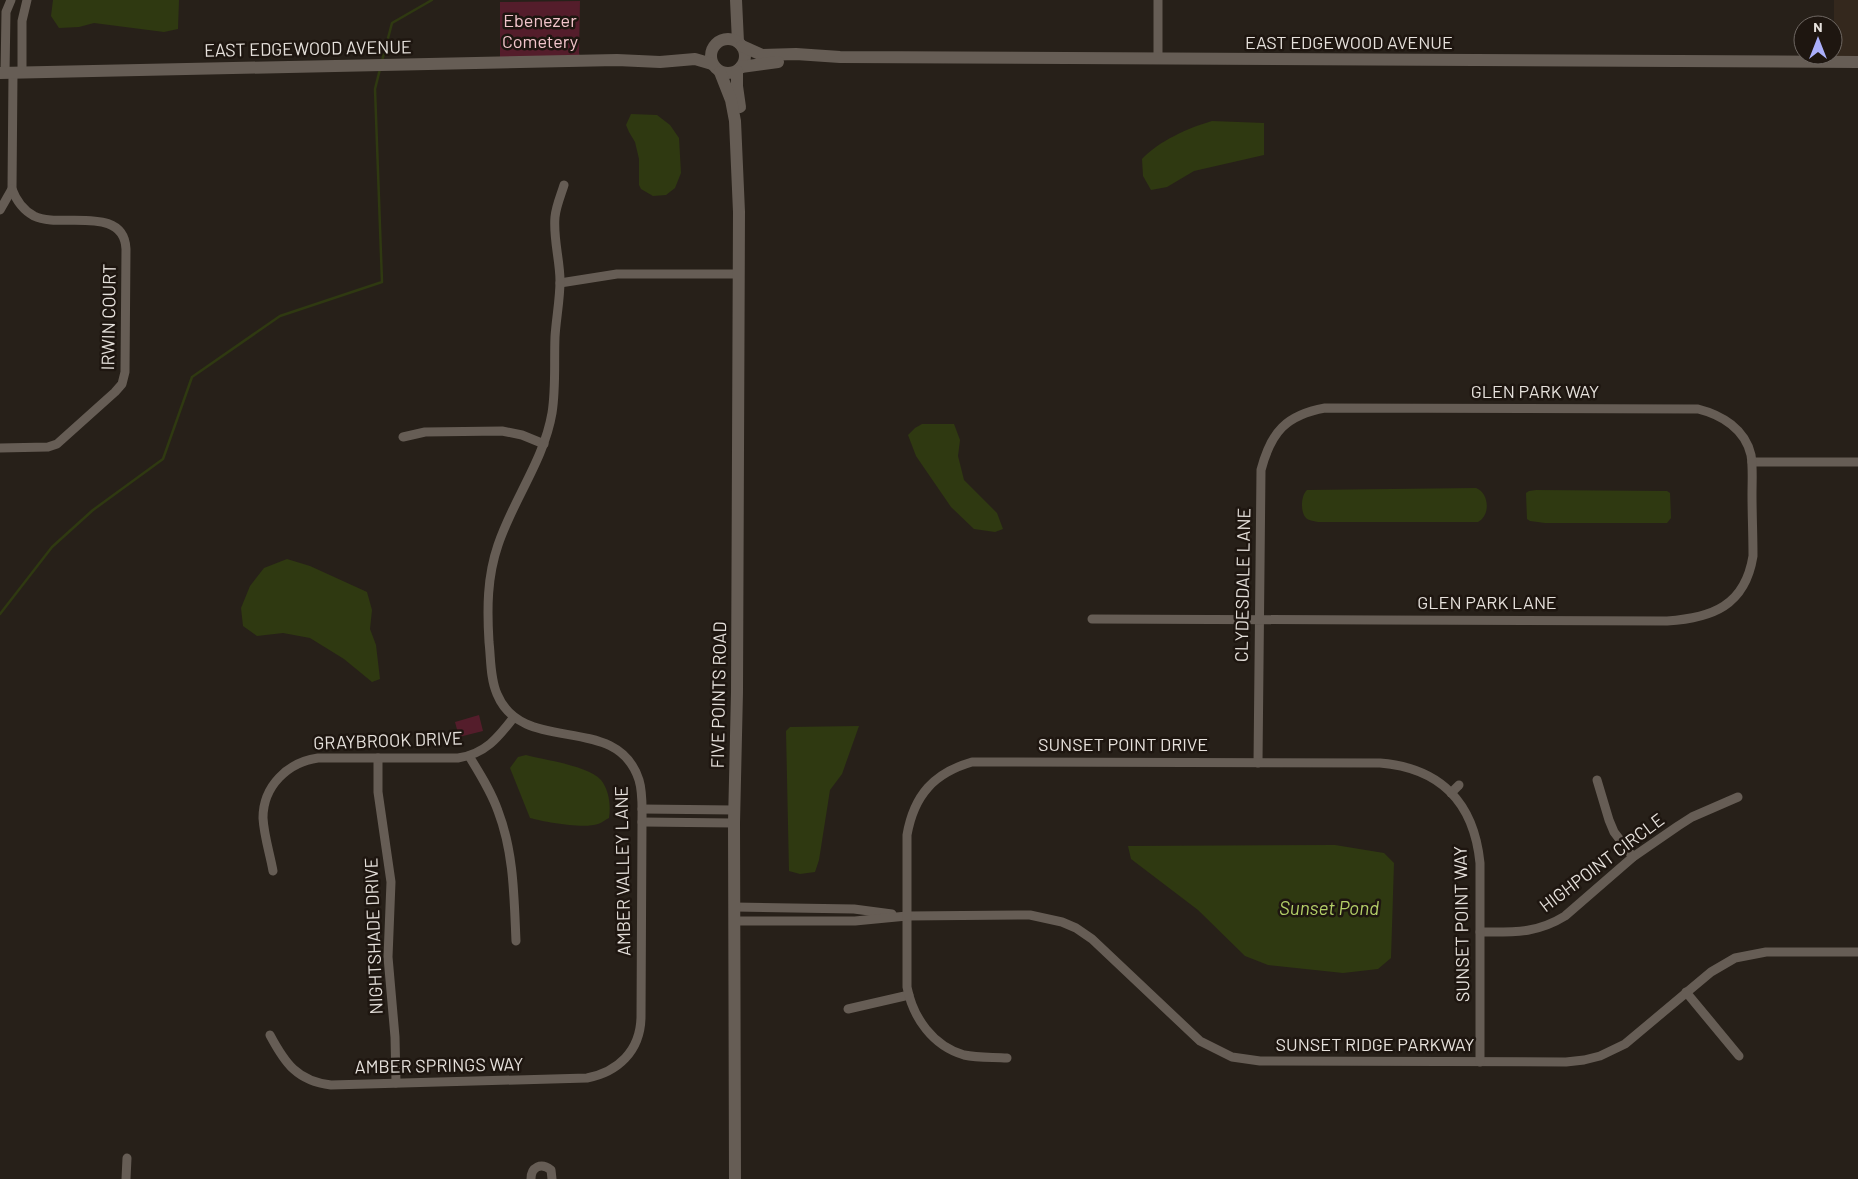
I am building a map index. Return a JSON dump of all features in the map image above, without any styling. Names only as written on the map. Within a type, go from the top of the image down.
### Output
[{"type":"main road","points":[[729,0],[728,26],[711,52],[716,68],[731,100],[736,128],[739,212]]},
{"type":"main road","points":[[736,0],[740,44],[746,57],[739,69],[737,94],[744,131],[739,212]]},
{"type":"main road","points":[[717,43],[727,38],[740,44]]},
{"type":"main road","name":"EAST EDGEWOOD AVENUE","points":[[617,60],[700,51],[717,43]]},
{"type":"main road","name":"EAST EDGEWOOD AVENUE","points":[[740,44],[762,55],[796,54],[840,57],[1858,62]]},
{"type":"main road","name":"EAST EDGEWOOD AVENUE","points":[[739,69],[775,62],[840,57]]},
{"type":"main road","name":"EAST EDGEWOOD AVENUE","points":[[10,73],[617,60],[660,62],[695,59],[716,68]]},
{"type":"main road","points":[[716,68],[732,73],[739,69]]},
{"type":"main road","name":"FIVE POINTS ROAD","points":[[735,1179],[734,810],[737,692],[739,212]]},
{"type":"street","points":[[0,210],[12,189],[10,73],[6,12],[11,0]]},
{"type":"street","points":[[10,73],[27,0]]},
{"type":"street","points":[[1158,0],[1158,58]]},
{"type":"street","name":"AMBER VALLEY LANE","points":[[564,185],[555,218],[560,283],[555,336],[554,403],[544,444],[500,539],[492,566],[488,615],[493,684],[502,704],[514,717],[534,728],[592,739],[616,748],[628,760],[637,774],[641,789],[642,809],[641,1022],[635,1044],[626,1058]]},
{"type":"street","name":"IRWIN COURT","points":[[0,448],[48,447],[57,444],[116,392],[122,384],[125,372],[126,249],[122,233],[108,223],[40,218],[23,208],[12,189]]},
{"type":"street","points":[[560,283],[617,274],[739,274]]},
{"type":"street","name":"GLEN PARK WAY","points":[[1292,419],[1309,411],[1325,408],[1698,410],[1713,413],[1728,420],[1747,443],[1752,462]]},
{"type":"street","name":"CLYDESDALE LANE","points":[[1258,763],[1261,470],[1266,449],[1279,429],[1292,419]]},
{"type":"street","points":[[403,437],[425,432],[502,431],[544,444]]},
{"type":"street","points":[[1752,462],[1858,462]]},
{"type":"street","name":"GLEN PARK LANE","points":[[1092,619],[1667,621],[1708,615],[1732,600],[1745,582],[1751,569],[1753,556],[1752,462]]},
{"type":"street","name":"GRAYBROOK DRIVE","points":[[273,871],[264,828],[264,812],[268,794],[282,774],[296,764],[313,758],[458,758],[469,756],[490,746],[514,717]]},
{"type":"street","points":[[469,756],[492,796],[506,836],[512,869],[516,941]]},
{"type":"street","name":"NIGHTSHADE DRIVE","points":[[378,758],[378,792],[391,882],[388,964],[395,1037],[396,1083]]},
{"type":"street","name":"SUNSET POINT DRIVE","points":[[1007,1058],[978,1057],[947,1047],[924,1027],[916,1014],[909,995],[907,979],[907,835],[912,815],[920,797],[937,778],[954,768],[972,762],[984,761],[1398,765],[1426,774],[1451,793]]},
{"type":"street","points":[[1597,780],[1608,820],[1614,832],[1634,857]]},
{"type":"street","points":[[1451,793],[1459,785]]},
{"type":"street","name":"SUNSET POINT WAY","points":[[1451,793],[1468,816],[1478,847],[1480,863],[1480,1062]]},
{"type":"street","name":"HIGHPOINT CIRCLE","points":[[1480,932],[1522,932],[1551,924],[1565,916],[1634,857],[1692,817],[1738,798]]},
{"type":"street","points":[[642,809],[734,810]]},
{"type":"street","points":[[642,822],[734,823]]},
{"type":"street","name":"SUNSET RIDGE PARKWAY","points":[[734,907],[854,909],[907,916]]},
{"type":"street","name":"SUNSET RIDGE PARKWAY","points":[[734,921],[855,921],[907,916],[1030,915],[1062,922],[1076,928],[1101,946],[1182,1026],[1200,1041],[1232,1056],[1260,1061],[1566,1062],[1584,1060],[1600,1056],[1625,1044],[1722,964],[1749,954],[1766,952],[1858,952]]},
{"type":"street","points":[[1686,992],[1739,1056]]},
{"type":"street","points":[[848,1009],[909,995]]},
{"type":"street","name":"AMBER SPRINGS WAY","points":[[270,1035],[291,1068],[312,1080],[331,1085],[587,1078],[606,1073],[626,1058]]},
{"type":"street","points":[[126,1158],[126,1179]]},
{"type":"street","points":[[531,1179],[531,1172],[534,1168],[546,1166],[550,1170],[552,1179]]},
{"type":"shaded area","points":[[1834,0],[1858,0],[1858,63],[1843,62],[1843,15],[1834,15]]},
{"type":"green space","name":"Ebenezer Cometery","points":[[580,1],[579,53],[581,61],[500,62],[500,2]]},
{"type":"green space","points":[[479,715],[483,731],[459,737],[455,722]]},
{"type":"water","points":[[53,0],[179,0],[178,29],[164,32],[94,23],[79,27],[59,28],[51,16]]},
{"type":"water","points":[[631,114],[657,115],[670,125],[679,138],[681,173],[675,188],[666,195],[653,196],[641,189],[639,185],[639,159],[635,142],[626,125]]},
{"type":"water","points":[[1212,121],[1264,123],[1264,155],[1194,171],[1167,187],[1151,190],[1143,176],[1142,159],[1157,146],[1174,136]]},
{"type":"water","points":[[922,424],[954,424],[960,440],[958,456],[964,480],[997,513],[1003,529],[995,532],[974,529],[951,507],[916,456],[908,435]]},
{"type":"water","points":[[1476,488],[1484,494],[1487,504],[1485,514],[1478,522],[1318,522],[1306,518],[1302,508],[1302,499],[1307,490]]},
{"type":"water","points":[[1536,490],[1667,491],[1670,493],[1671,518],[1667,523],[1545,523],[1530,521],[1527,519],[1526,493]]},
{"type":"water","points":[[287,559],[310,566],[367,592],[372,610],[370,629],[376,645],[380,679],[372,682],[344,659],[310,638],[283,633],[257,636],[243,626],[241,608],[250,586],[264,568]]},
{"type":"water","points":[[859,726],[842,774],[830,790],[819,860],[815,872],[800,874],[789,871],[786,731],[790,727]]},
{"type":"water","points":[[526,755],[577,767],[595,775],[604,784],[608,793],[609,818],[598,824],[583,826],[530,818],[510,768],[518,757]]},
{"type":"water","name":"Sunset Pond","points":[[1335,845],[1384,853],[1394,863],[1391,958],[1378,969],[1343,973],[1268,965],[1245,956],[1198,910],[1131,859],[1128,846]]},
{"type":"waterway","points":[[382,61],[392,23],[432,0]]},
{"type":"waterway","points":[[0,614],[52,547],[93,510],[163,459],[192,377],[280,316],[382,282],[375,89],[380,69]]}]
